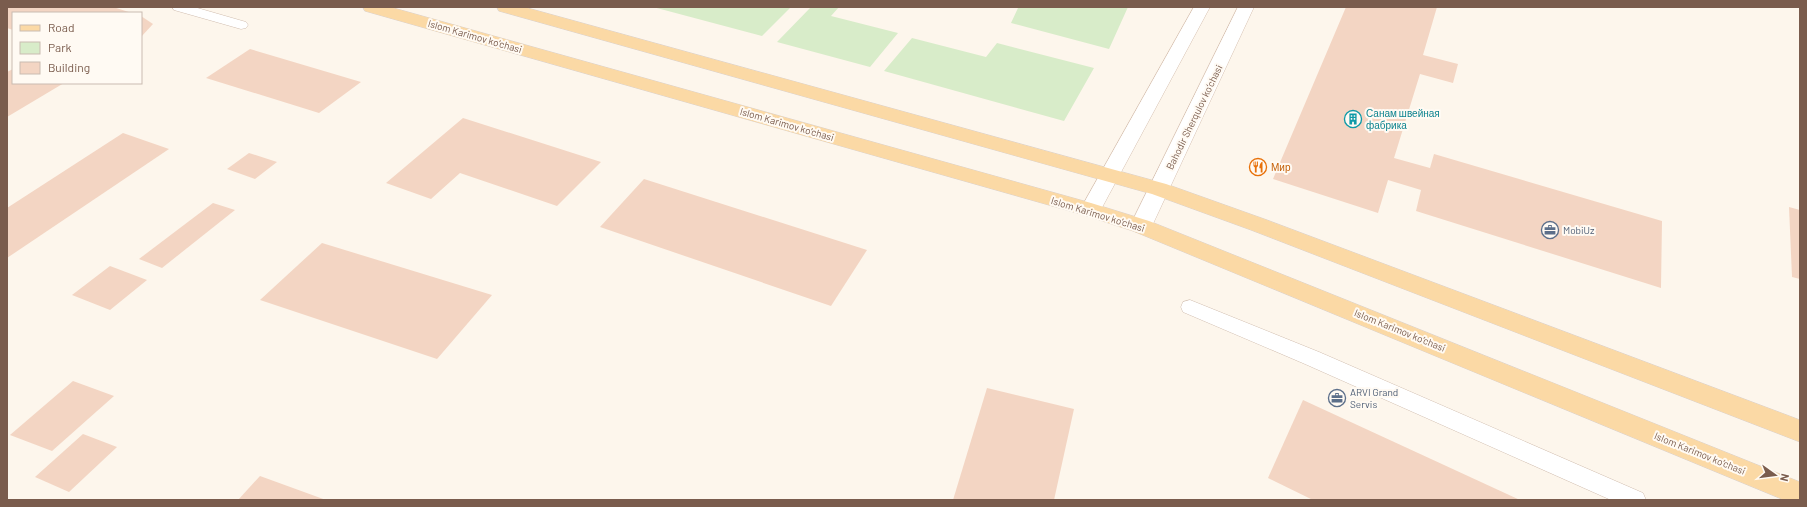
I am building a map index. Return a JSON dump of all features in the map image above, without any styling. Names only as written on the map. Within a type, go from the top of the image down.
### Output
[{"type":"main road","name":"Islom Karimov ko‘chasi","points":[[371,7],[1091,210],[1141,226],[1800,494]]},
{"type":"main road","points":[[505,7],[1159,189],[1264,227],[1800,431]]},
{"type":"main road","points":[[1091,210],[1202,7]]},
{"type":"main road","name":"Bahodir Sherqulov ko‘chasi","points":[[1141,226],[1246,7]]},
{"type":"lane","points":[[179,7],[241,25]]},
{"type":"lane","points":[[1190,307],[1312,358],[1635,500]]},
{"type":"green space","points":[[653,7],[791,7],[762,36]]},
{"type":"green space","points":[[811,7],[839,7],[831,16],[898,33],[870,67],[777,42]]},
{"type":"green space","points":[[1014,7],[1128,7],[1109,49],[1011,23],[1018,8]]},
{"type":"green space","points":[[912,38],[986,57],[997,43],[1094,68],[1064,121],[884,71]]},
{"type":"building","points":[[7,7],[113,7],[129,12],[12,12],[12,30],[7,28]]},
{"type":"building","name":"Санам швейная фабрика","points":[[1346,7],[1437,7],[1423,55],[1458,64],[1453,83],[1420,74],[1394,158],[1430,168],[1434,154],[1662,221],[1661,288],[1416,211],[1421,190],[1388,180],[1378,213],[1273,179]]},
{"type":"building","points":[[142,17],[153,24],[142,36]]},
{"type":"building","points":[[250,49],[361,82],[319,113],[206,78]]},
{"type":"building","points":[[12,70],[12,84],[62,84],[7,117],[7,72]]},
{"type":"building","points":[[463,118],[601,162],[557,206],[460,173],[431,199],[386,183]]},
{"type":"building","points":[[123,133],[169,149],[7,258],[7,208]]},
{"type":"building","points":[[249,153],[277,162],[255,179],[227,169]]},
{"type":"building","points":[[644,179],[867,250],[831,306],[600,227]]},
{"type":"building","points":[[213,203],[235,210],[162,268],[139,259]]},
{"type":"building","points":[[1789,207],[1800,210],[1800,279],[1792,277]]},
{"type":"building","points":[[322,243],[492,295],[437,359],[260,300]]},
{"type":"building","points":[[110,266],[147,280],[110,310],[72,295]]},
{"type":"building","points":[[73,381],[114,396],[52,451],[10,435]]},
{"type":"building","points":[[987,388],[1074,409],[1054,500],[953,500]]},
{"type":"building","points":[[1303,400],[1520,500],[1313,500],[1268,478]]},
{"type":"building","points":[[83,434],[117,447],[69,492],[35,477]]},
{"type":"building","points":[[260,476],[326,500],[238,500]]},
{"type":"place","name":"Санам швейная фабрика","points":[[1353,119]]},
{"type":"place","name":"Мир","points":[[1258,167]]},
{"type":"place","name":"MobiUz","points":[[1550,230]]},
{"type":"place","name":"ARVI Grand Servis","points":[[1337,398]]}]
